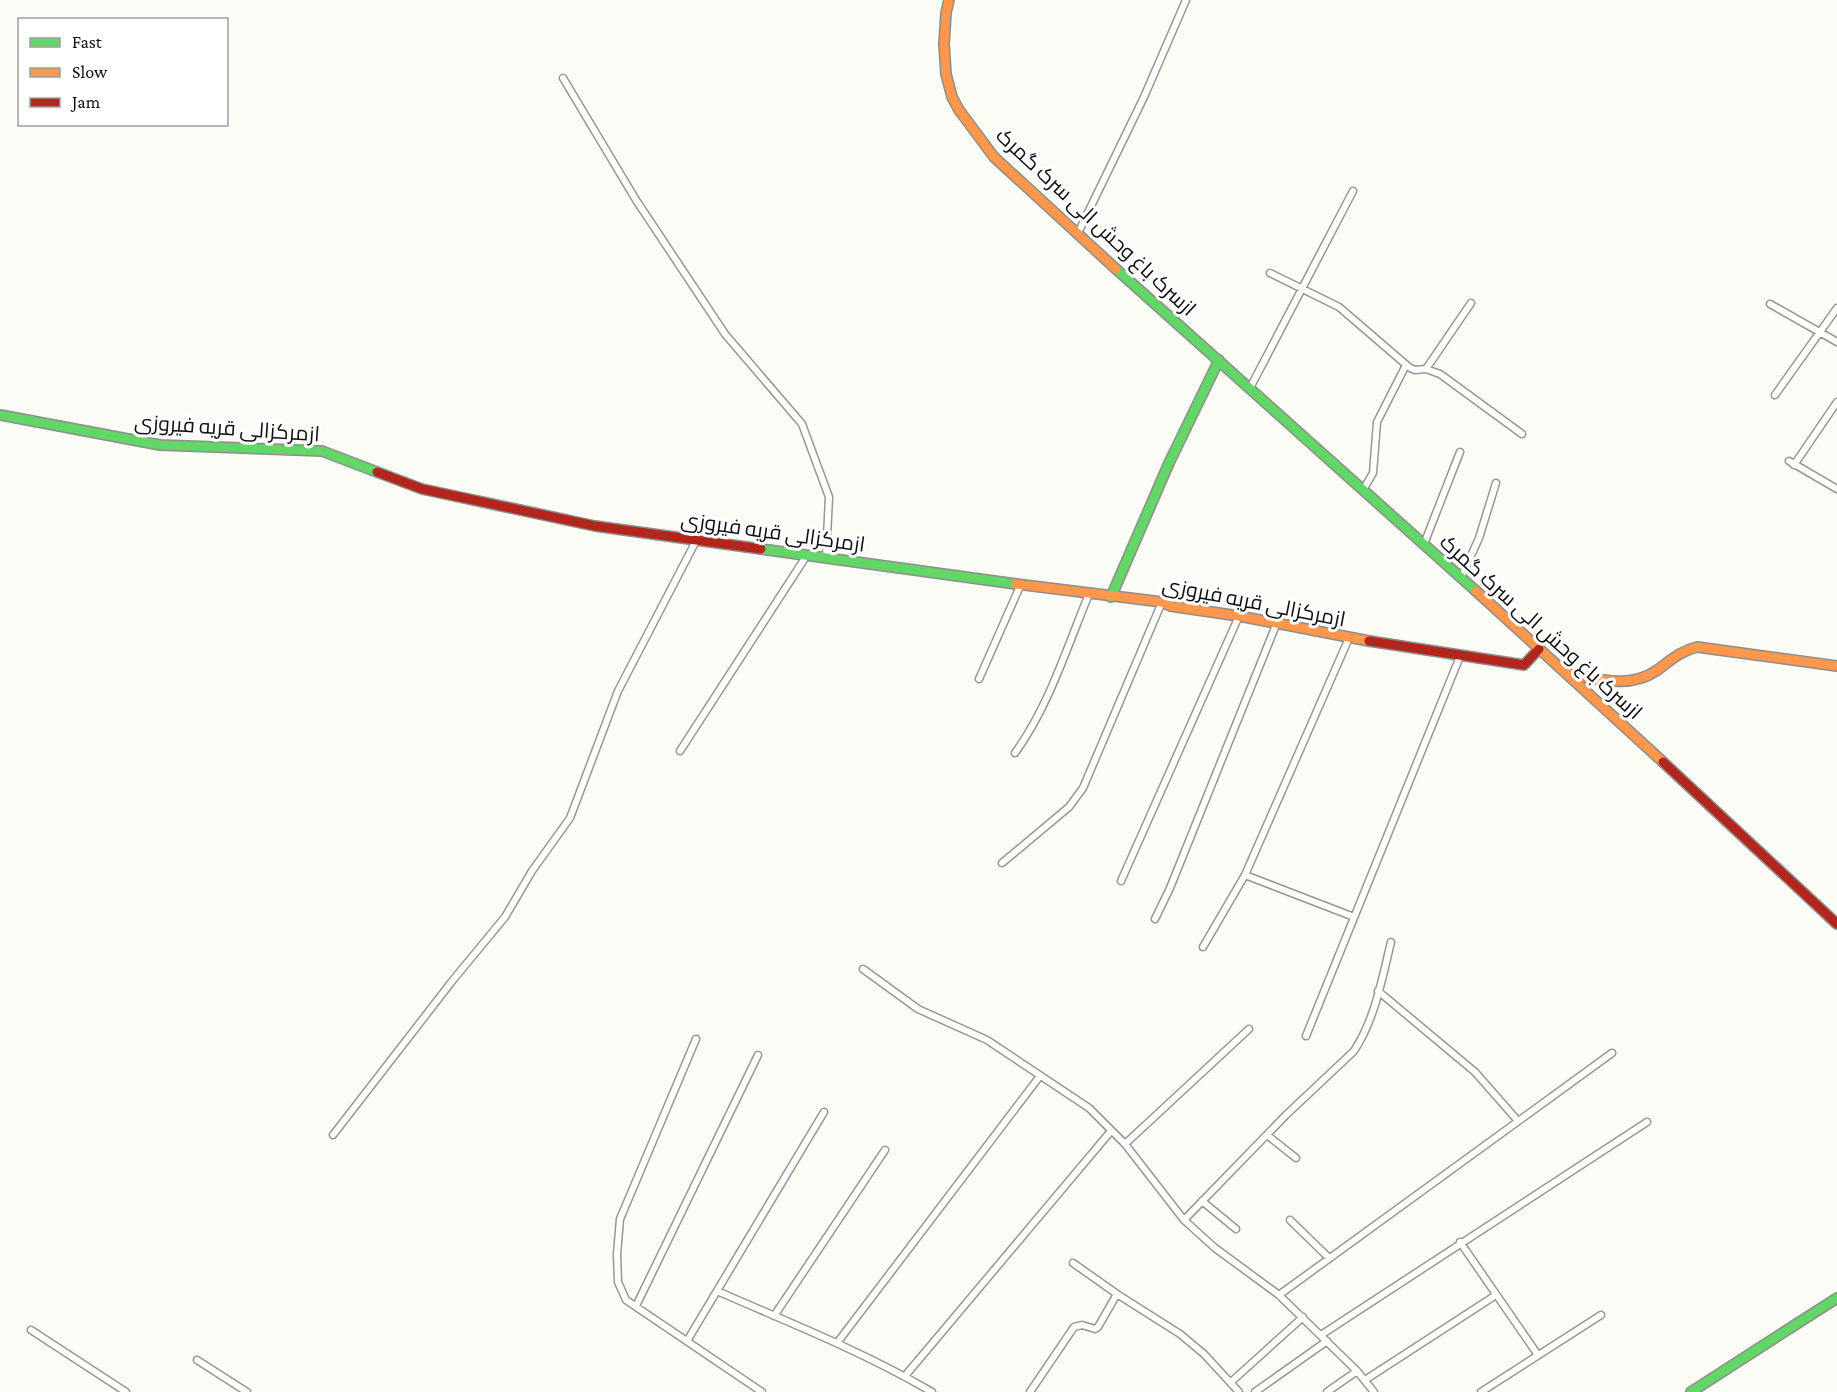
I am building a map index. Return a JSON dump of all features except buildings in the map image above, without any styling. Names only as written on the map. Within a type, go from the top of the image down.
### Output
[{"type":"main road","name":"ازسرک باغ وحش الی سرک گمرک","points":[[949,0],[946,13],[946,74],[952,97],[994,157],[1124,277],[1568,674],[1837,924]]},
{"type":"main road","points":[[1111,597],[1169,464],[1219,360]]},
{"type":"main road","name":"ازمرکزالی قریه فیروزی","points":[[0,415],[160,445],[322,451],[422,489],[595,526],[1111,597],[1162,602],[1170,606],[1239,616],[1349,638],[1524,665],[1539,649]]},
{"type":"main road","points":[[1568,674],[1628,682],[1640,680],[1682,650],[1697,647],[1837,666]]},
{"type":"main road","points":[[1691,1392],[1837,1298]]},
{"type":"street","points":[[1078,233],[1144,97],[1186,0]]},
{"type":"street","points":[[563,78],[636,200],[725,334],[802,424],[829,497],[826,558]]},
{"type":"street","points":[[1250,388],[1353,191]]},
{"type":"street","points":[[1270,273],[1339,307],[1406,365],[1415,370],[1425,369],[1440,374],[1522,434]]},
{"type":"street","points":[[1425,369],[1471,303]]},
{"type":"street","points":[[1770,304],[1837,342]]},
{"type":"street","points":[[1774,395],[1837,308]]},
{"type":"street","points":[[1363,490],[1373,474],[1377,422],[1406,365]]},
{"type":"street","points":[[1837,402],[1791,463],[1837,489]]},
{"type":"street","points":[[1424,544],[1460,452]]},
{"type":"street","points":[[1461,578],[1479,538],[1496,483]]},
{"type":"street","points":[[333,1135],[453,980],[505,917],[532,871],[570,818],[618,691],[697,539]]},
{"type":"street","points":[[680,751],[807,555]]},
{"type":"street","points":[[979,679],[1021,584]]},
{"type":"street","points":[[1015,753],[1030,733],[1041,710],[1089,594]]},
{"type":"street","points":[[1002,863],[1069,807],[1089,779],[1162,602]]},
{"type":"street","points":[[1121,881],[1239,616]]},
{"type":"street","points":[[1155,920],[1276,625]]},
{"type":"street","points":[[1203,947],[1245,875],[1349,638]]},
{"type":"street","points":[[1306,1036],[1461,654]]},
{"type":"street","points":[[1245,875],[1354,917]]},
{"type":"street","points":[[1184,1220],[1354,1051],[1364,1032],[1378,991],[1391,942]]},
{"type":"street","points":[[863,969],[918,1009],[987,1040],[1089,1108],[1125,1144],[1184,1220],[1215,1248],[1279,1295],[1357,1371],[1374,1392]]},
{"type":"street","points":[[1378,991],[1475,1072],[1518,1121]]},
{"type":"street","points":[[1125,1144],[1249,1029]]},
{"type":"street","points":[[696,1039],[620,1219],[617,1254],[618,1282],[626,1300],[762,1392]]},
{"type":"street","points":[[1279,1295],[1612,1053]]},
{"type":"street","points":[[636,1306],[758,1055]]},
{"type":"street","points":[[837,1343],[1040,1076]]},
{"type":"street","points":[[687,1341],[824,1112]]},
{"type":"street","points":[[1321,1335],[1460,1242],[1647,1122]]},
{"type":"street","points":[[905,1376],[1111,1131]]},
{"type":"street","points":[[1267,1135],[1296,1158]]},
{"type":"street","points":[[774,1316],[885,1150]]},
{"type":"street","points":[[1202,1201],[1236,1229]]},
{"type":"street","points":[[1290,1220],[1329,1258]]},
{"type":"street","points":[[1460,1242],[1538,1355]]},
{"type":"street","points":[[1073,1263],[1116,1294],[1180,1334],[1204,1354],[1239,1392]]},
{"type":"street","points":[[717,1291],[837,1343],[905,1376],[932,1392]]},
{"type":"street","points":[[1030,1392],[1074,1327],[1082,1325],[1095,1329],[1098,1327],[1116,1294]]},
{"type":"street","points":[[1365,1380],[1496,1295]]},
{"type":"street","points":[[1481,1392],[1601,1315]]},
{"type":"street","points":[[1231,1382],[1303,1317]]},
{"type":"street","points":[[31,1330],[126,1392]]},
{"type":"street","points":[[1255,1392],[1327,1341]]},
{"type":"street","points":[[197,1360],[248,1392]]},
{"type":"street","points":[[1327,1392],[1357,1371]]},
{"type":"traffic: fast","points":[[1116,269],[1476,591]]},
{"type":"traffic: fast","points":[[1111,597],[1169,463],[1219,360]]},
{"type":"traffic: fast","points":[[0,415],[160,445],[322,451],[377,472]]},
{"type":"traffic: fast","points":[[761,549],[1016,584]]},
{"type":"traffic: fast","points":[[1691,1392],[1837,1298]]},
{"type":"traffic: slow","points":[[949,0],[944,44],[946,74],[952,97],[959,110],[994,157],[1116,269]]},
{"type":"traffic: slow","points":[[1016,584],[1162,602],[1170,606],[1239,616],[1369,641]]},
{"type":"traffic: slow","points":[[1476,591],[1663,762]]},
{"type":"traffic: slow","points":[[1568,674],[1613,681],[1635,680],[1646,677],[1680,654],[1697,647],[1837,666]]},
{"type":"traffic: jam","points":[[377,472],[422,489],[595,526],[761,549]]},
{"type":"traffic: jam","points":[[1369,641],[1524,665],[1539,649]]},
{"type":"traffic: jam","points":[[1663,762],[1837,924]]}]
